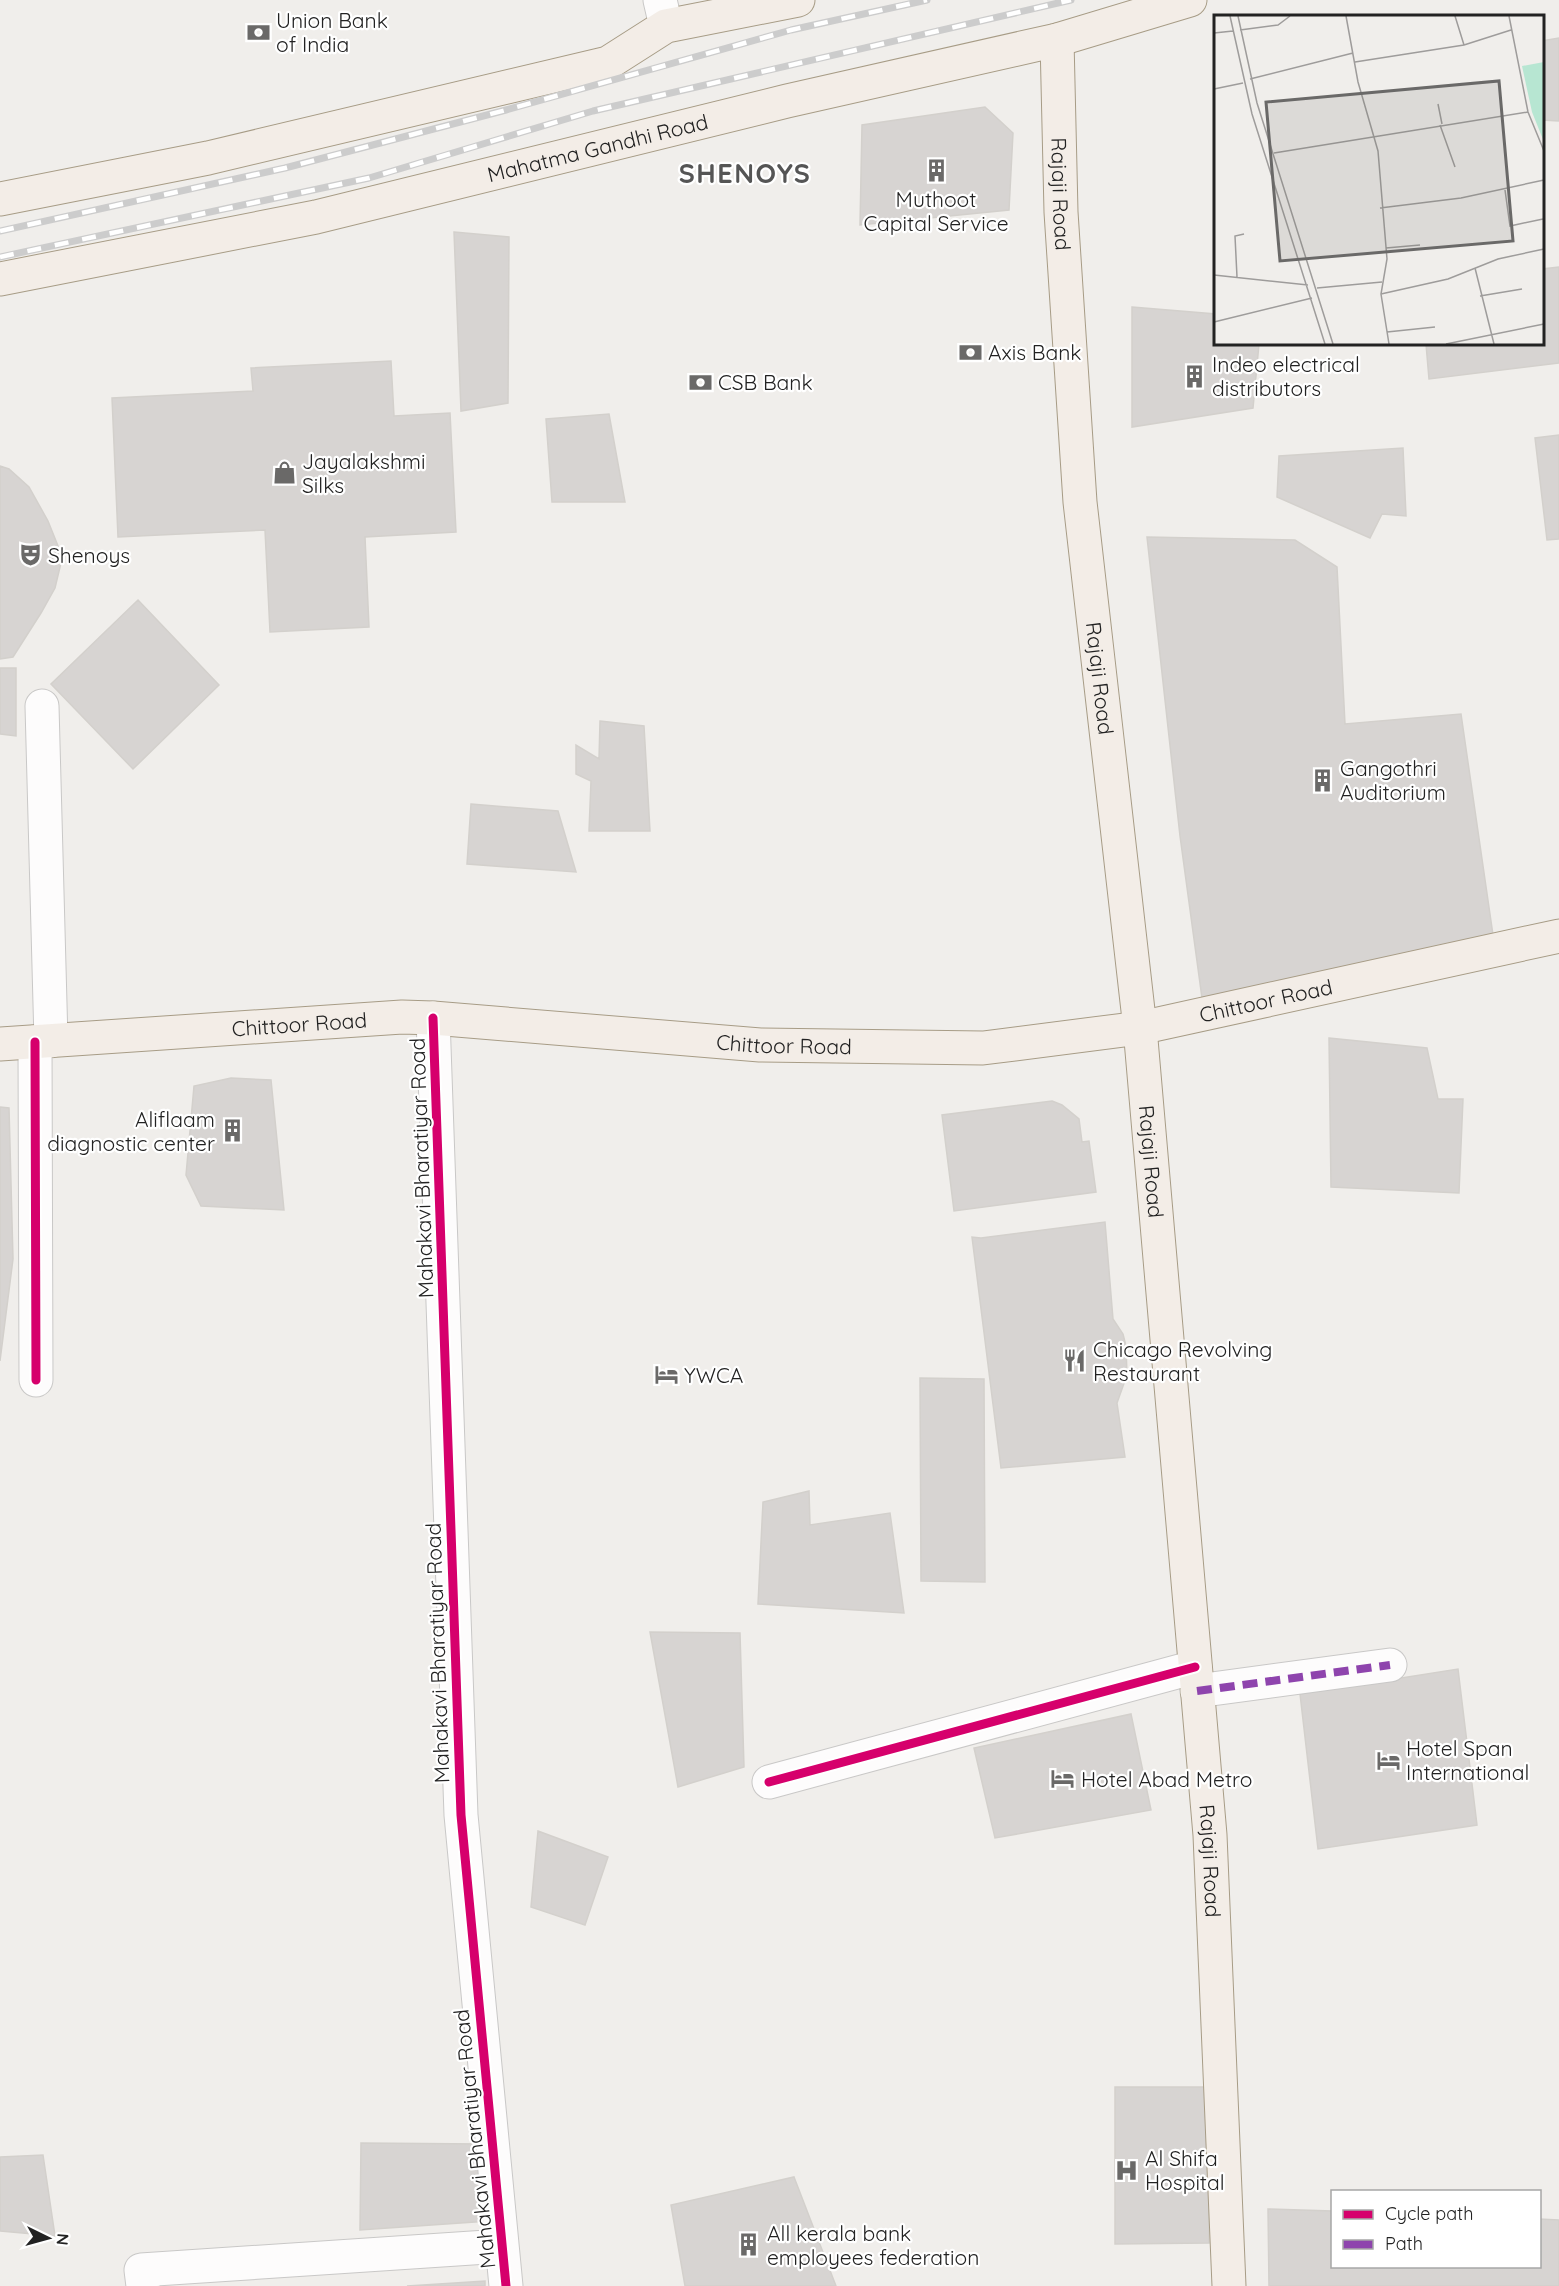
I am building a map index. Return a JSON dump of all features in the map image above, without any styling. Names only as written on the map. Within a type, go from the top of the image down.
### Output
[{"type":"main road","points":[[0,199],[208,158],[608,63],[663,13],[798,0]]},
{"type":"main road","name":"Mahatma Gandhi Road","points":[[0,279],[316,217],[787,100],[1057,40],[1190,0]]},
{"type":"main road","name":"Rajaji Road","points":[[1057,40],[1061,212],[1080,502],[1140,1028],[1210,1834],[1229,2286]]},
{"type":"main road","name":"Chittoor Road","points":[[0,1044],[402,1017],[760,1046],[983,1048],[1140,1028],[1559,936]]},
{"type":"street","points":[[36,1380],[43,1042],[42,706]]},
{"type":"street","name":"Mahakavi Bharatiyar Road","points":[[433,1018],[461,1815],[506,2286]]},
{"type":"street","points":[[769,1782],[1196,1679],[1390,1665]]},
{"type":"street","points":[[143,2286],[141,2270],[502,2246]]},
{"type":"building","points":[[1559,38],[1559,121],[1544,120],[1544,41]]},
{"type":"building","name":"Muthoot Capital Service","points":[[985,107],[1013,133],[1009,210],[860,225],[862,125]]},
{"type":"building","points":[[454,232],[509,237],[508,403],[461,411]]},
{"type":"building","points":[[1559,267],[1559,363],[1429,379],[1426,345],[1544,345],[1544,269]]},
{"type":"building","name":"Indeo electrical distributors","points":[[1132,307],[1214,314],[1214,345],[1259,345],[1253,408],[1132,427]]},
{"type":"building","name":"Jayalakshmi Silks","points":[[391,361],[394,416],[450,413],[456,532],[365,537],[369,627],[270,632],[265,530],[118,537],[112,398],[253,391],[251,368]]},
{"type":"building","points":[[609,414],[625,502],[552,502],[546,419]]},
{"type":"building","points":[[1559,435],[1559,539],[1547,540],[1535,438]]},
{"type":"building","points":[[1403,448],[1406,516],[1382,514],[1370,538],[1277,497],[1279,456]]},
{"type":"building","name":"Shenoys","points":[[0,466],[9,469],[29,487],[48,521],[58,546],[61,563],[55,588],[41,613],[13,657],[0,659]]},
{"type":"building","name":"Gangothri Auditorium","points":[[1147,537],[1295,540],[1337,567],[1345,724],[1461,714],[1493,935],[1202,998],[1180,836]]},
{"type":"building","points":[[138,600],[219,685],[133,769],[51,684]]},
{"type":"building","points":[[0,668],[16,668],[16,736],[0,734]]},
{"type":"building","points":[[600,721],[644,726],[650,831],[589,831],[591,781],[576,774],[576,745],[599,759]]},
{"type":"building","points":[[471,804],[558,811],[576,872],[467,864]]},
{"type":"building","points":[[1329,1038],[1427,1048],[1438,1099],[1463,1099],[1459,1193],[1331,1187]]},
{"type":"building","name":"Aliflaam diagnostic center","points":[[231,1078],[271,1080],[284,1210],[201,1206],[186,1175],[194,1086]]},
{"type":"building","points":[[1052,1101],[1062,1105],[1079,1119],[1082,1142],[1089,1141],[1096,1192],[954,1211],[942,1115]]},
{"type":"building","points":[[0,1107],[9,1108],[13,1259],[0,1361]]},
{"type":"building","points":[[1105,1222],[1113,1319],[1123,1334],[1126,1346],[1127,1375],[1117,1403],[1125,1457],[1001,1468],[972,1237],[981,1238]]},
{"type":"building","points":[[920,1378],[984,1379],[985,1582],[921,1581]]},
{"type":"building","points":[[809,1491],[810,1525],[890,1513],[904,1613],[758,1604],[763,1502]]},
{"type":"building","points":[[650,1632],[740,1633],[744,1767],[678,1787]]},
{"type":"building","name":"Hotel Span International","points":[[1458,1669],[1477,1825],[1318,1849],[1300,1694]]},
{"type":"building","name":"Hotel Abad Metro","points":[[1131,1714],[1151,1810],[995,1838],[974,1748]]},
{"type":"building","points":[[538,1831],[608,1857],[585,1925],[531,1907]]},
{"type":"building","points":[[1115,2087],[1208,2087],[1209,2243],[1115,2244]]},
{"type":"building","points":[[361,2143],[483,2144],[489,2221],[360,2230]]},
{"type":"building","points":[[43,2155],[55,2236],[0,2231],[0,2157]]},
{"type":"building","name":"All kerala bank employees federation","points":[[794,2177],[836,2286],[685,2286],[671,2205]]},
{"type":"building","points":[[1268,2209],[1331,2211],[1331,2268],[1541,2268],[1541,2219],[1559,2220],[1559,2286],[1269,2286]]},
{"type":"building","points":[[485,2281],[485,2286],[407,2286]]},
{"type":"railway","points":[[0,231],[285,168],[506,110],[791,30],[927,0]]},
{"type":"railway","points":[[0,257],[369,178],[593,111],[1071,0]]},
{"type":"marked path","points":[[1197,1691],[1390,1665]]},
{"type":"cycle path","points":[[433,1018],[461,1815],[506,2286]]},
{"type":"cycle path","points":[[35,1042],[36,1380]]},
{"type":"cycle path","points":[[769,1782],[1195,1667]]},
{"type":"place","name":"Union Bank of India","points":[[258,32]]},
{"type":"place","name":"Muthoot Capital Service","points":[[936,171]]},
{"type":"place","name":"Axis Bank","points":[[970,352]]},
{"type":"place","name":"Indeo electrical distributors","points":[[1194,376]]},
{"type":"place","name":"CSB Bank","points":[[700,382]]},
{"type":"place","name":"Jayalakshmi Silks","points":[[284,473]]},
{"type":"place","name":"Shenoys","points":[[30,555]]},
{"type":"place","name":"Gangothri Auditorium","points":[[1322,780]]},
{"type":"place","name":"Aliflaam diagnostic center","points":[[233,1131]]},
{"type":"place","name":"Chicago Revolving Restaurant","points":[[1075,1361]]},
{"type":"place","name":"YWCA","points":[[666,1375]]},
{"type":"place","name":"Hotel Span International","points":[[1388,1760]]},
{"type":"place","name":"Hotel Abad Metro","points":[[1063,1779]]},
{"type":"place","name":"Al Shifa Hospital","points":[[1127,2170]]},
{"type":"place","name":"All kerala bank employees federation","points":[[749,2245]]},
{"type":"district","name":"SHENOYS","points":[[745,173]]}]
